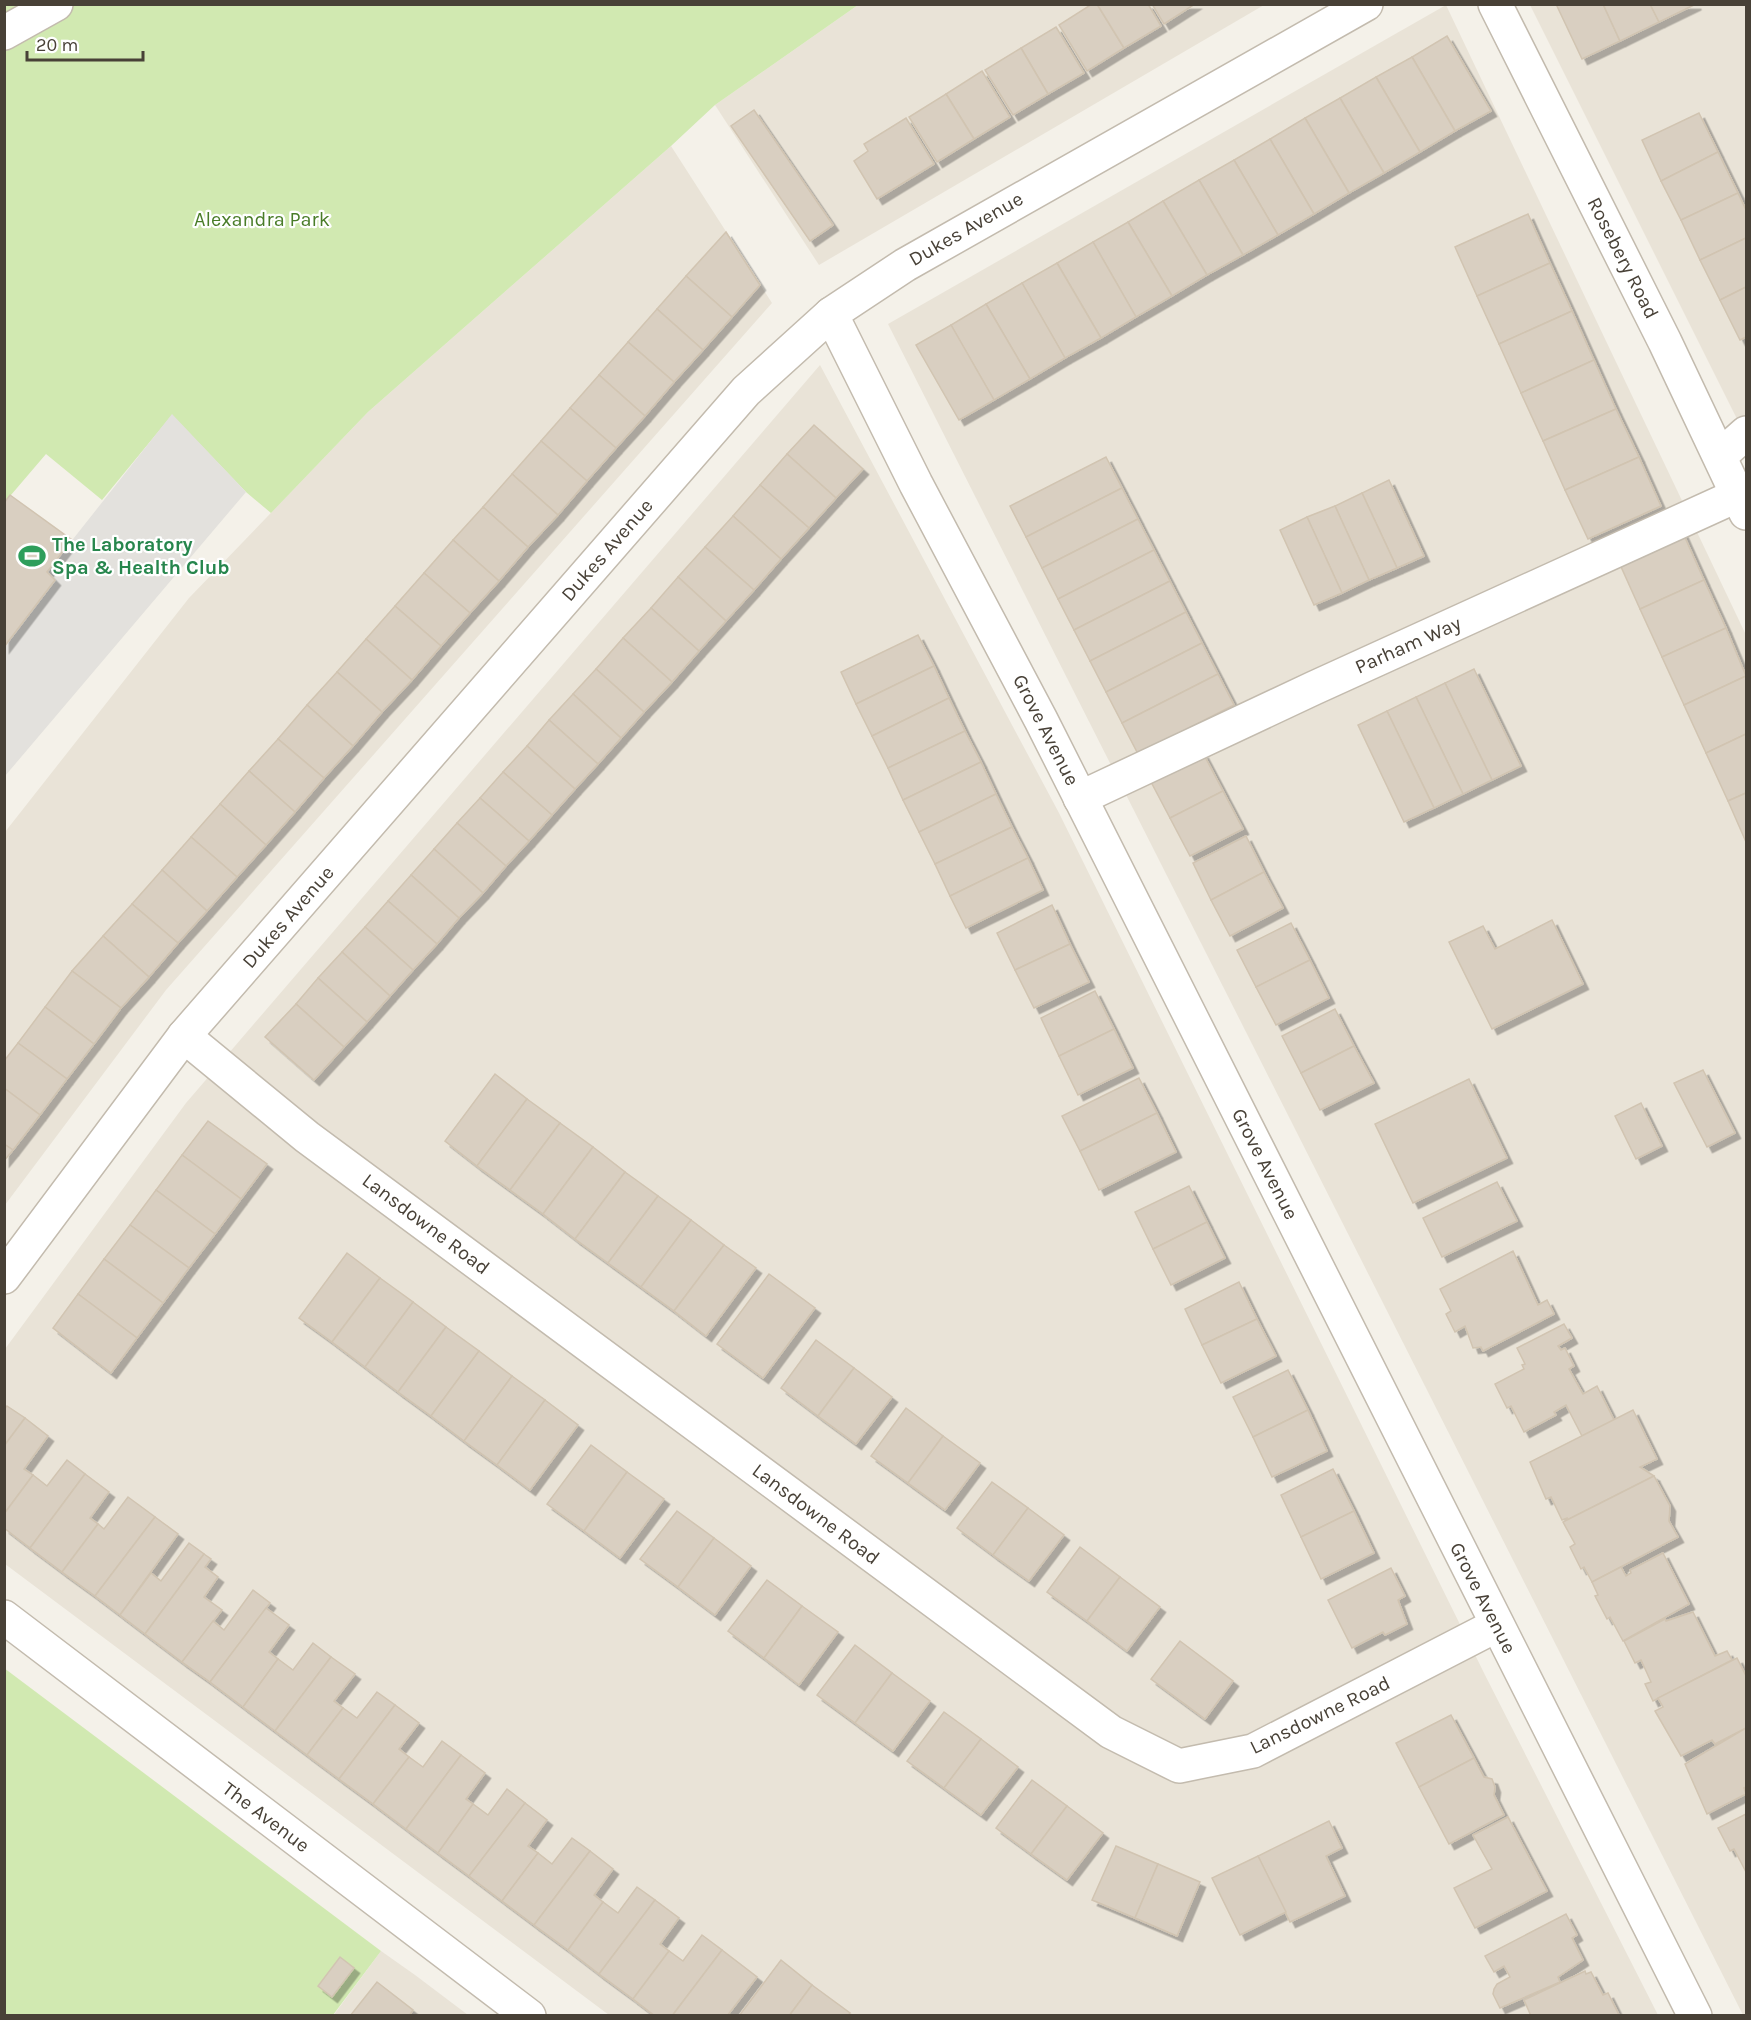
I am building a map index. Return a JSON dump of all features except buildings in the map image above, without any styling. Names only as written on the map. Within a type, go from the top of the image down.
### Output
[{"type":"street","points":[[4,33],[56,4]]},
{"type":"street","name":"Dukes Avenue","points":[[4,1277],[184,1036],[746,391],[831,315],[905,264],[1366,4]]},
{"type":"street","name":"Rosebery Road","points":[[1495,4],[1742,504]]},
{"type":"street","name":"Grove Avenue","points":[[831,315],[1080,798],[1695,2016]]},
{"type":"street","points":[[1720,456],[1746,433]]},
{"type":"street","name":"Parham Way","points":[[1080,798],[1314,688],[1742,504]]},
{"type":"street","name":"Lansdowne Road","points":[[184,1036],[317,1144],[1111,1732],[1179,1766],[1253,1751],[1497,1625]]},
{"type":"street","name":"The Avenue","points":[[4,1617],[529,2016]]},
{"type":"shaded area","points":[[858,5],[1264,5],[819,265],[715,105]]},
{"type":"shaded area","points":[[1446,5],[1746,635],[1746,2015],[1743,2015],[888,324]]},
{"type":"shaded area","points":[[1530,5],[1746,5],[1746,437]]},
{"type":"shaded area","points":[[671,146],[772,303],[166,990],[5,1205],[5,832],[189,598],[368,412]]},
{"type":"shaded area","points":[[820,365],[1059,813],[1485,1675],[1658,2015],[609,2015],[5,1564],[5,1349],[186,1103]]},
{"type":"shaded area","points":[[172,414],[246,492],[5,776],[4,647],[55,580],[47,572]]},
{"type":"shaded area","points":[[381,1951],[415,1975],[468,2015],[333,2016]]},
{"type":"green space","name":"Alexandra Park","points":[[5,5],[858,5],[715,105],[368,412],[271,513],[246,492],[172,415],[102,500],[46,454],[5,502]]},
{"type":"green space","points":[[4,1668],[381,1951],[333,2015],[5,2015]]},
{"type":"place","name":"The Laboratory Spa & Health Club","points":[[32,556]]}]
